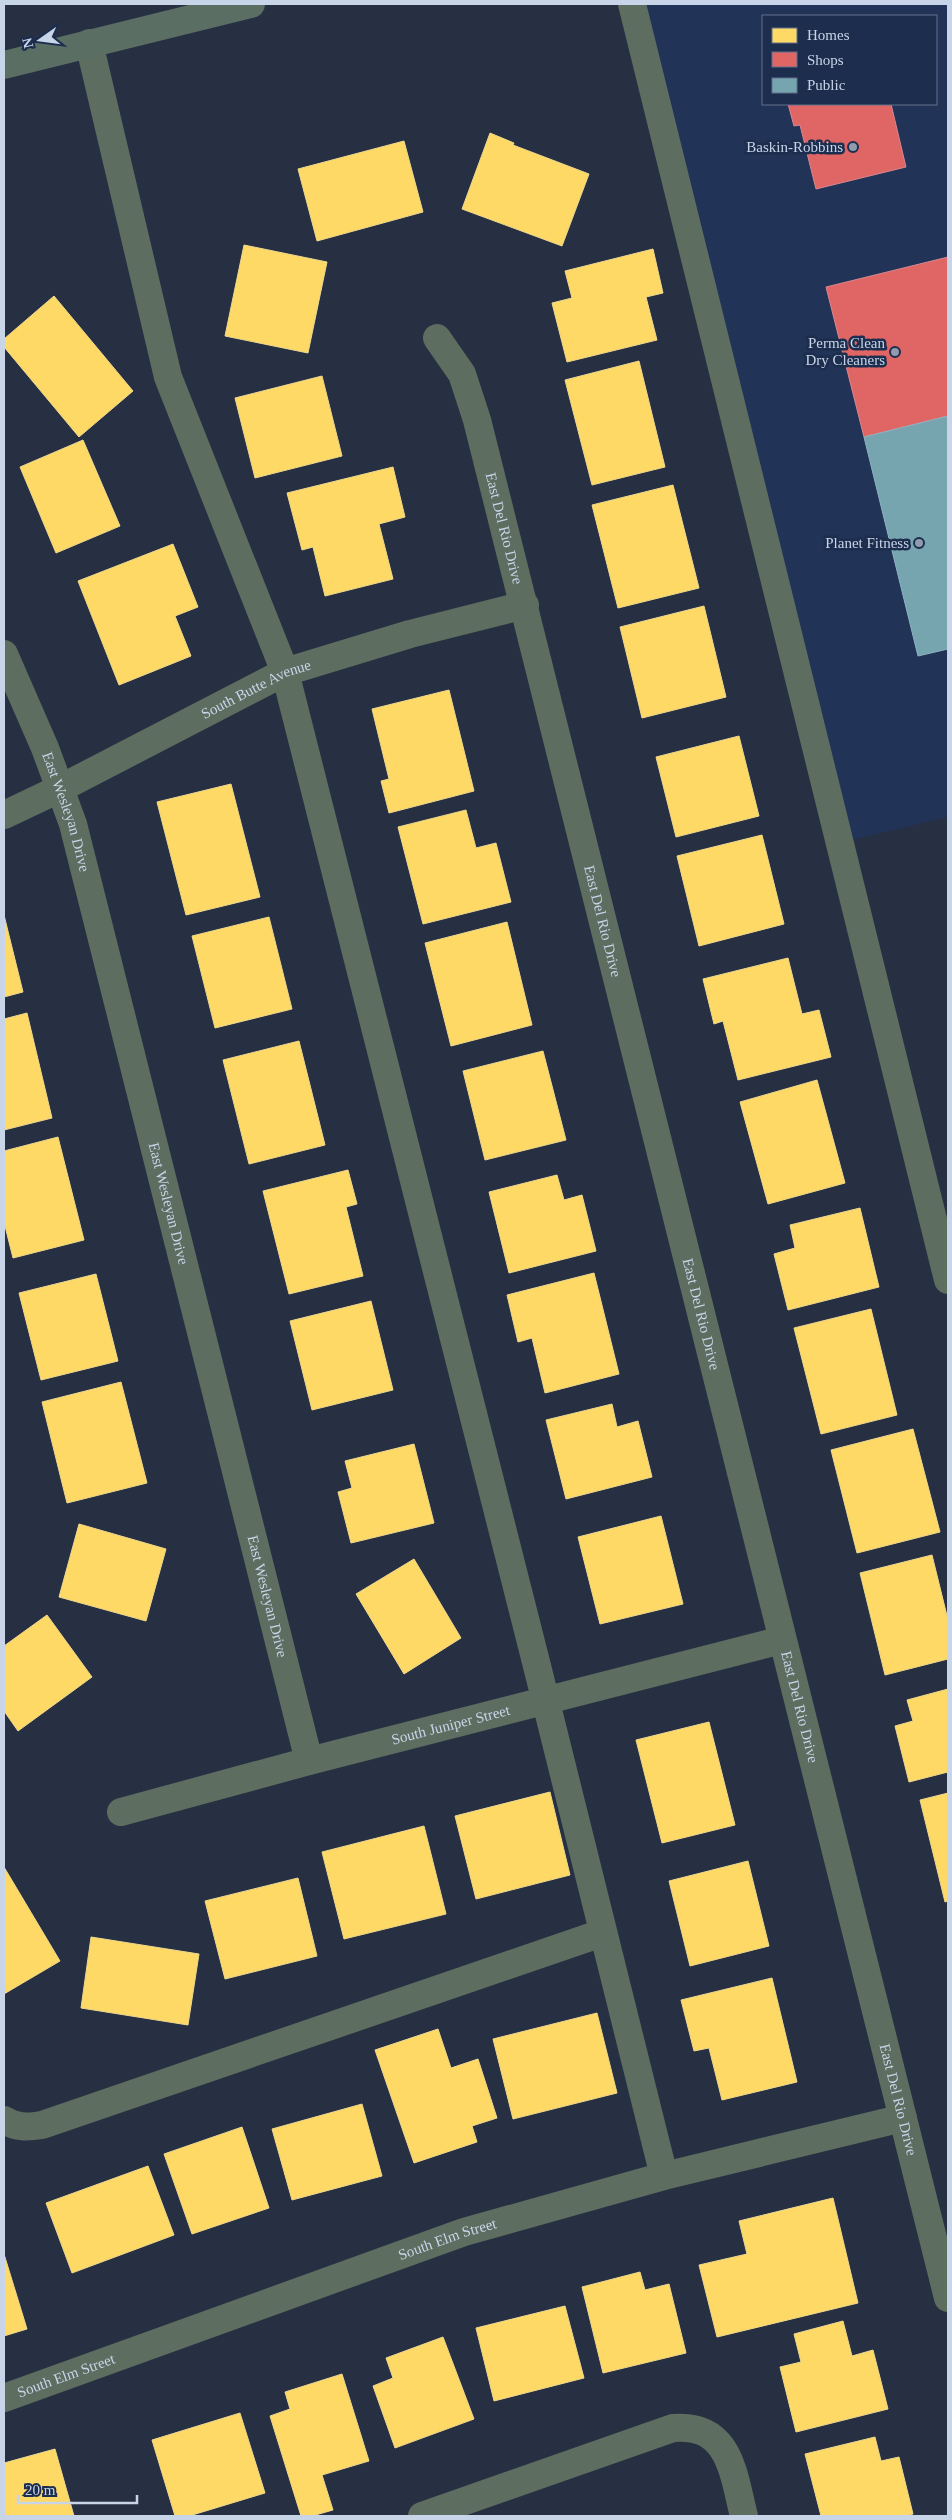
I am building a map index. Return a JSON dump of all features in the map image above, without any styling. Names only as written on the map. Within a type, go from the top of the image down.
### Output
[{"type":"main road","points":[[4,64],[251,4]]},
{"type":"street","points":[[632,4],[948,1280]]},
{"type":"street","points":[[89,44],[168,377],[285,672],[546,1700],[602,1933],[664,2176]]},
{"type":"street","name":"East Del Rio Drive","points":[[437,338],[462,374],[471,397],[525,605],[782,1640],[948,2298]]},
{"type":"street","name":"South Butte Avenue","points":[[4,815],[61,788],[285,672],[410,634],[525,605]]},
{"type":"street","name":"East Wesleyan Drive","points":[[4,654],[61,788],[73,824],[309,1761]]},
{"type":"street","name":"South Juniper Street","points":[[121,1812],[309,1761],[782,1640]]},
{"type":"street","points":[[4,2120],[10,2124],[26,2128],[42,2125],[602,1933]]},
{"type":"street","name":"South Elm Street","points":[[4,2398],[464,2232],[664,2176],[903,2118]]},
{"type":"street","points":[[422,2516],[673,2428],[690,2427],[707,2432],[721,2446],[730,2463],[744,2516]]},
{"type":"shaded area","points":[[632,4],[948,4],[948,817],[838,843]]},
{"type":"building: Homes","points":[[490,133],[514,143],[513,145],[589,174],[562,246],[462,209]]},
{"type":"building: Homes","points":[[404,141],[423,212],[317,241],[298,169]]},
{"type":"building: Homes","points":[[244,245],[327,262],[308,353],[225,336]]},
{"type":"building: Homes","points":[[653,249],[663,293],[646,297],[657,340],[567,362],[552,303],[572,298],[565,271]]},
{"type":"building: Homes","points":[[54,296],[133,391],[79,437],[4,347],[4,339]]},
{"type":"building: Homes","points":[[639,361],[665,467],[592,485],[565,380]]},
{"type":"building: Homes","points":[[322,376],[342,456],[255,478],[235,398]]},
{"type":"building: Homes","points":[[83,440],[120,526],[56,553],[20,467]]},
{"type":"building: Homes","points":[[393,467],[405,517],[379,524],[393,579],[325,596],[313,547],[302,550],[287,493]]},
{"type":"building: Homes","points":[[673,485],[699,588],[618,608],[592,505]]},
{"type":"building: Homes","points":[[173,544],[198,607],[175,616],[191,656],[119,685],[78,581]]},
{"type":"building: Homes","points":[[704,606],[726,697],[642,718],[620,627]]},
{"type":"building: Homes","points":[[449,690],[474,791],[389,813],[381,781],[389,779],[372,709]]},
{"type":"building: Homes","points":[[739,736],[759,816],[676,837],[656,757]]},
{"type":"building: Homes","points":[[231,784],[260,897],[186,915],[157,802]]},
{"type":"building: Homes","points":[[466,810],[476,848],[496,843],[511,902],[423,924],[398,827]]},
{"type":"building: Homes","points":[[762,835],[784,924],[699,946],[677,856]]},
{"type":"building: Homes","points":[[4,915],[23,992],[4,997]]},
{"type":"building: Homes","points":[[269,917],[292,1009],[215,1028],[192,936]]},
{"type":"building: Homes","points":[[507,922],[532,1025],[451,1046],[425,943]]},
{"type":"building: Homes","points":[[788,958],[802,1014],[819,1010],[831,1057],[738,1080],[723,1021],[714,1024],[703,979]]},
{"type":"building: Homes","points":[[27,1013],[52,1118],[4,1130],[4,1019]]},
{"type":"building: Homes","points":[[299,1041],[325,1145],[249,1164],[223,1060]]},
{"type":"building: Homes","points":[[543,1051],[566,1140],[485,1160],[463,1071]]},
{"type":"building: Homes","points":[[817,1080],[845,1183],[768,1204],[740,1102]]},
{"type":"building: Homes","points":[[58,1137],[84,1240],[13,1258],[4,1222],[4,1151]]},
{"type":"building: Homes","points":[[348,1170],[357,1204],[346,1207],[363,1276],[289,1294],[263,1191]]},
{"type":"building: Homes","points":[[557,1175],[564,1200],[582,1195],[596,1251],[509,1273],[489,1192]]},
{"type":"building: Homes","points":[[860,1208],[879,1287],[788,1310],[774,1254],[795,1248],[790,1225]]},
{"type":"building: Homes","points":[[594,1273],[619,1374],[545,1393],[532,1338],[518,1342],[507,1295]]},
{"type":"building: Homes","points":[[96,1274],[118,1361],[41,1380],[19,1293]]},
{"type":"building: Homes","points":[[371,1301],[393,1390],[312,1410],[290,1321]]},
{"type":"building: Homes","points":[[871,1309],[897,1415],[821,1434],[794,1328]]},
{"type":"building: Homes","points":[[121,1382],[147,1483],[67,1503],[42,1402]]},
{"type":"building: Homes","points":[[612,1404],[617,1427],[638,1421],[652,1477],[566,1499],[546,1420]]},
{"type":"building: Homes","points":[[913,1429],[940,1532],[857,1553],[831,1450]]},
{"type":"building: Homes","points":[[414,1444],[434,1523],[351,1543],[338,1492],[352,1488],[345,1461]]},
{"type":"building: Homes","points":[[661,1516],[683,1604],[600,1624],[578,1537]]},
{"type":"building: Homes","points":[[79,1524],[166,1549],[146,1621],[59,1597]]},
{"type":"building: Homes","points":[[932,1555],[948,1620],[948,1659],[885,1675],[860,1573]]},
{"type":"building: Homes","points":[[414,1559],[461,1638],[404,1674],[356,1594]]},
{"type":"building: Homes","points":[[47,1615],[92,1677],[18,1731],[4,1711],[4,1646]]},
{"type":"building: Homes","points":[[948,1689],[948,1772],[909,1782],[895,1726],[913,1721],[907,1700]]},
{"type":"building: Homes","points":[[709,1722],[735,1825],[662,1843],[636,1740]]},
{"type":"building: Homes","points":[[550,1792],[570,1875],[476,1899],[455,1816]]},
{"type":"building: Homes","points":[[948,1793],[948,1901],[945,1902],[920,1800]]},
{"type":"building: Homes","points":[[424,1826],[446,1914],[344,1939],[322,1852]]},
{"type":"building: Homes","points":[[748,1861],[769,1946],[690,1966],[669,1881]]},
{"type":"building: Homes","points":[[4,1867],[60,1961],[4,1994]]},
{"type":"building: Homes","points":[[298,1878],[317,1956],[225,1979],[205,1901]]},
{"type":"building: Homes","points":[[91,1937],[199,1954],[188,2025],[81,2008]]},
{"type":"building: Homes","points":[[772,1978],[797,2082],[722,2100],[709,2048],[694,2051],[681,2000]]},
{"type":"building: Homes","points":[[597,2013],[617,2093],[513,2119],[493,2039]]},
{"type":"building: Homes","points":[[438,2029],[451,2068],[478,2059],[497,2118],[472,2126],[477,2142],[414,2163],[375,2050]]},
{"type":"building: Homes","points":[[362,2104],[382,2176],[292,2200],[272,2129]]},
{"type":"building: Homes","points":[[242,2127],[269,2208],[192,2234],[164,2154]]},
{"type":"building: Homes","points":[[148,2166],[174,2235],[72,2273],[46,2203]]},
{"type":"building: Homes","points":[[833,2198],[858,2303],[717,2337],[699,2265],[747,2254],[739,2221]]},
{"type":"building: Homes","points":[[4,2254],[27,2329],[4,2336]]},
{"type":"building: Homes","points":[[640,2272],[645,2290],[669,2284],[686,2353],[603,2373],[582,2287]]},
{"type":"building: Homes","points":[[565,2306],[584,2378],[494,2401],[476,2328]]},
{"type":"building: Homes","points":[[843,2321],[852,2356],[873,2350],[888,2409],[796,2432],[780,2367],[801,2362],[794,2334]]},
{"type":"building: Homes","points":[[443,2337],[474,2419],[395,2448],[373,2386],[393,2378],[386,2358]]},
{"type":"building: Homes","points":[[342,2374],[369,2461],[322,2475],[333,2510],[312,2516],[301,2516],[270,2416],[290,2409],[285,2392]]},
{"type":"building: Homes","points":[[240,2413],[265,2493],[189,2516],[175,2516],[152,2440]]},
{"type":"building: Homes","points":[[875,2437],[881,2461],[899,2457],[913,2514],[904,2516],[821,2516],[805,2454]]},
{"type":"building: Homes","points":[[55,2449],[74,2516],[4,2516],[4,2463]]},
{"type":"building: Shops","name":"Baskin-Robbins","points":[[788,105],[891,105],[906,167],[816,189],[800,125],[794,126]]},
{"type":"building: Shops","name":"Perma Clean Dry Cleaners","points":[[948,257],[948,416],[864,437],[826,287]]},
{"type":"building: Public","name":"Planet Fitness","points":[[948,416],[948,649],[918,656],[864,437]]},
{"type":"place","name":"Baskin-Robbins","points":[[853,147]]},
{"type":"place","name":"Perma Clean Dry Cleaners","points":[[895,352]]},
{"type":"place","name":"Planet Fitness","points":[[919,543]]}]
